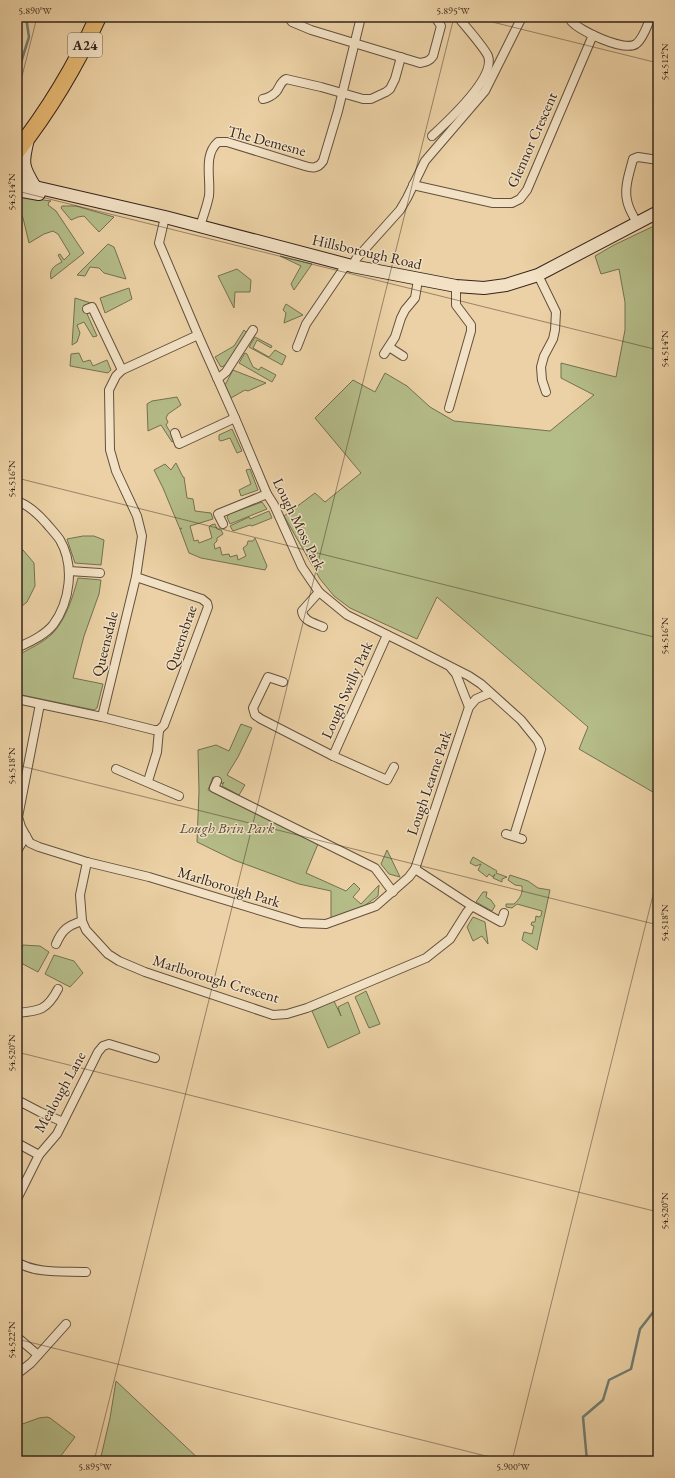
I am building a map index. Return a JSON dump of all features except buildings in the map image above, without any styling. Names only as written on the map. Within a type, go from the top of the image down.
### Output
[{"type":"highway","name":"A24","points":[[17,151],[30,135],[60,90],[98,17]]},
{"type":"main road","points":[[30,135],[23,163],[28,176],[35,187]]},
{"type":"main road","name":"Hillsborough Road","points":[[17,180],[35,187],[165,217],[349,266],[418,280],[456,286],[484,288],[506,285],[538,275],[658,212]]},
{"type":"main road","name":"Hillsborough Road","points":[[17,190],[36,194],[58,192]]},
{"type":"street","points":[[288,17],[292,22],[311,30],[420,63],[431,60],[433,56],[441,26],[435,17]]},
{"type":"street","name":"The Demesne","points":[[200,226],[208,197],[210,157],[214,145],[218,142],[222,141],[312,168],[317,167],[322,161],[361,17]]},
{"type":"street","points":[[432,136],[450,119],[479,86],[490,64],[487,56],[458,17]]},
{"type":"street","points":[[297,347],[306,324],[349,266],[400,210],[425,161],[485,91],[522,17]]},
{"type":"street","points":[[571,17],[571,21],[576,27],[593,35],[628,47],[636,44],[641,38],[651,17]]},
{"type":"street","name":"Glennor Crescent","points":[[413,185],[493,202],[512,203],[520,199],[527,190],[593,35]]},
{"type":"street","points":[[264,99],[276,92],[282,81],[286,79],[363,99],[371,99],[386,92],[393,82],[401,57]]},
{"type":"street","points":[[637,223],[626,199],[626,189],[633,159],[638,157],[658,160]]},
{"type":"street","name":"Lough Moss Park","points":[[165,217],[159,243],[267,494],[274,505],[302,568],[319,592],[347,615],[449,666],[481,684],[521,720],[538,741],[541,749],[514,836]]},
{"type":"street","points":[[538,275],[556,312],[553,339],[544,356],[541,367],[542,380],[546,392]]},
{"type":"street","points":[[384,354],[395,337],[405,310],[415,298],[418,280]]},
{"type":"street","points":[[449,408],[471,331],[471,325],[456,305],[456,286]]},
{"type":"street","points":[[92,307],[122,370],[198,335]]},
{"type":"street","points":[[217,378],[226,372],[254,330]]},
{"type":"street","points":[[389,347],[403,356]]},
{"type":"street","name":"Queensdale","points":[[102,717],[136,577],[142,536],[141,526],[116,471],[110,450],[109,390],[116,376],[122,370]]},
{"type":"street","points":[[175,433],[179,444],[235,418]]},
{"type":"street","points":[[223,524],[218,514],[267,494]]},
{"type":"street","points":[[17,501],[37,513],[53,531],[64,550],[69,571],[69,583],[66,598],[56,620],[45,632],[17,648]]},
{"type":"street","points":[[69,571],[100,573]]},
{"type":"street","name":"Queensbrae","points":[[136,577],[202,599],[207,603],[208,607],[164,725],[159,730]]},
{"type":"street","points":[[319,592],[302,610],[302,616],[306,620],[322,627]]},
{"type":"street","name":"Lough Swilly Park","points":[[333,756],[387,635]]},
{"type":"street","points":[[449,666],[456,674],[469,707],[476,699],[490,693]]},
{"type":"street","name":"Lough Swilly Park","points":[[282,682],[268,677],[253,708],[255,715],[333,756],[387,780],[394,767]]},
{"type":"street","points":[[17,699],[159,730],[157,752],[148,782]]},
{"type":"street","points":[[17,851],[26,836],[18,817],[40,704]]},
{"type":"street","name":"Lough Learne Park","points":[[415,868],[469,707]]},
{"type":"street","points":[[116,769],[179,796]]},
{"type":"street","points":[[217,781],[214,788],[375,868],[393,892]]},
{"type":"street","name":"Marlborough Park","points":[[26,836],[30,843],[39,847],[87,862],[149,877],[301,923],[326,924],[376,906],[409,877],[415,868]]},
{"type":"street","name":"Marlborough Crescent","points":[[87,862],[80,896],[82,921],[86,930],[108,954],[119,962],[273,1015],[287,1014],[307,1008],[426,958],[450,939],[472,906]]},
{"type":"street","points":[[415,868],[472,906],[501,922],[504,913]]},
{"type":"street","points":[[56,944],[59,935],[68,926],[82,921]]},
{"type":"street","points":[[17,1013],[29,1012],[45,1007],[52,1001],[58,989]]},
{"type":"street","name":"Mealough Lane","points":[[17,1199],[39,1155],[57,1134],[98,1052],[103,1046],[109,1044],[155,1058]]},
{"type":"street","points":[[17,1100],[63,1122]]},
{"type":"street","points":[[17,1143],[39,1155]]},
{"type":"street","points":[[17,1262],[21,1265],[43,1270],[86,1272]]},
{"type":"street","points":[[17,1374],[31,1363],[66,1324]]},
{"type":"street","points":[[17,1336],[38,1355]]},
{"type":"green space","points":[[20,197],[51,201],[48,205],[56,211],[84,253],[51,279],[51,270],[62,262],[58,255],[60,254],[64,260],[70,254],[58,234],[53,231],[44,234],[29,243],[23,218],[18,208]]},
{"type":"green space","points":[[62,206],[76,206],[114,217],[99,232],[84,216],[71,220],[61,208]]},
{"type":"green space","points":[[658,224],[658,795],[579,749],[588,727],[437,597],[417,639],[350,608],[334,596],[320,579],[284,516],[315,493],[325,502],[361,473],[315,418],[353,380],[375,392],[385,373],[407,386],[430,407],[454,421],[550,431],[594,395],[561,378],[561,363],[616,377],[625,330],[625,302],[619,269],[601,274],[595,256],[614,245]]},
{"type":"green space","points":[[108,244],[114,247],[126,279],[104,273],[99,268],[90,267],[85,276],[77,275]]},
{"type":"green space","points":[[280,256],[312,264],[294,290],[291,284],[301,266]]},
{"type":"green space","points":[[237,269],[251,280],[250,292],[235,292],[234,308],[218,276]]},
{"type":"green space","points":[[129,288],[132,299],[105,313],[100,298]]},
{"type":"green space","points":[[75,298],[91,303],[84,307],[97,336],[93,337],[84,322],[77,325],[80,333],[77,342],[72,345]]},
{"type":"green space","points":[[286,304],[303,315],[284,323],[286,313],[283,310]]},
{"type":"green space","points":[[244,330],[247,333],[226,365],[221,367],[215,357],[234,346]]},
{"type":"green space","points":[[255,337],[272,346],[271,348],[257,340],[253,348],[269,357],[275,350],[286,356],[282,365],[249,347]]},
{"type":"green space","points":[[79,353],[83,362],[90,360],[93,366],[107,360],[111,370],[108,373],[70,366],[71,354]]},
{"type":"green space","points":[[245,353],[247,354],[253,367],[259,370],[261,367],[276,375],[272,382],[239,363]]},
{"type":"green space","points":[[233,370],[266,383],[248,391],[245,390],[231,398],[225,385]]},
{"type":"green space","points":[[177,397],[181,405],[168,414],[166,418],[168,422],[166,425],[175,440],[172,442],[161,425],[148,431],[147,404],[152,401]]},
{"type":"green space","points":[[232,429],[242,451],[237,453],[230,438],[221,441],[219,440],[219,435]]},
{"type":"green space","points":[[176,463],[184,477],[187,498],[193,499],[195,511],[211,513],[213,519],[190,526],[194,541],[198,540],[199,543],[212,538],[209,527],[215,524],[217,529],[221,530],[223,534],[217,538],[217,541],[214,544],[215,549],[220,547],[222,555],[229,554],[230,557],[237,555],[238,560],[246,556],[243,548],[247,545],[248,541],[253,541],[255,538],[267,566],[265,570],[201,558],[189,553],[163,488],[154,470],[165,464],[171,470]]},
{"type":"green space","points":[[250,469],[258,490],[241,496],[239,490],[251,484],[246,470]]},
{"type":"green space","points":[[262,502],[267,509],[230,524],[227,517],[229,514]]},
{"type":"green space","points":[[269,511],[272,518],[252,526],[250,525],[233,531],[230,526],[249,517],[250,519]]},
{"type":"green space","points":[[83,536],[94,536],[104,540],[101,565],[75,563],[67,539]]},
{"type":"green space","points":[[17,547],[23,550],[34,563],[35,586],[27,602],[17,610]]},
{"type":"green space","points":[[78,578],[101,580],[99,594],[84,636],[73,678],[103,684],[97,708],[94,710],[17,694],[17,656],[44,640],[57,628],[68,608]]},
{"type":"green space","name":"Lough Brin Park","points":[[241,724],[252,728],[238,757],[227,775],[245,785],[239,795],[222,786],[224,782],[222,784],[221,779],[213,777],[208,790],[318,844],[306,873],[346,891],[354,883],[360,889],[353,897],[361,904],[379,885],[378,896],[364,906],[331,918],[331,891],[299,884],[234,860],[197,842],[199,791],[198,750],[216,745],[229,751]]},
{"type":"green space","points":[[387,850],[400,877],[389,874],[381,864]]},
{"type":"green space","points":[[473,857],[497,871],[496,873],[507,877],[502,879],[502,882],[493,878],[495,874],[493,877],[489,874],[487,877],[478,870],[481,864],[476,866],[470,863]]},
{"type":"green space","points":[[510,875],[528,881],[538,888],[550,890],[537,950],[522,940],[524,932],[532,934],[534,926],[531,925],[532,922],[535,922],[536,916],[541,916],[542,911],[517,904],[512,908],[506,907],[506,904],[514,904],[516,902],[521,896],[522,891],[522,886],[515,885],[508,880]]},
{"type":"green space","points":[[483,892],[487,892],[486,897],[491,900],[495,906],[492,911],[476,902]]},
{"type":"green space","points":[[473,917],[485,922],[488,944],[482,936],[473,941],[467,927]]},
{"type":"green space","points":[[23,945],[40,946],[49,952],[38,972],[17,961]]},
{"type":"green space","points":[[54,955],[74,961],[83,973],[70,987],[45,974]]},
{"type":"green space","points":[[366,991],[380,1024],[369,1028],[355,997]]},
{"type":"green space","points":[[334,1001],[341,1016],[338,1007],[348,1002],[360,1033],[328,1048],[312,1011]]},
{"type":"green space","points":[[116,1381],[201,1461],[100,1461],[110,1418]]},
{"type":"green space","points":[[47,1417],[75,1437],[57,1461],[17,1461],[17,1426],[39,1418]]},
{"type":"waterway","points":[[17,75],[29,37],[26,17]]},
{"type":"waterway","points":[[587,1461],[583,1417],[603,1400],[609,1380],[631,1369],[640,1329],[658,1306]]}]
